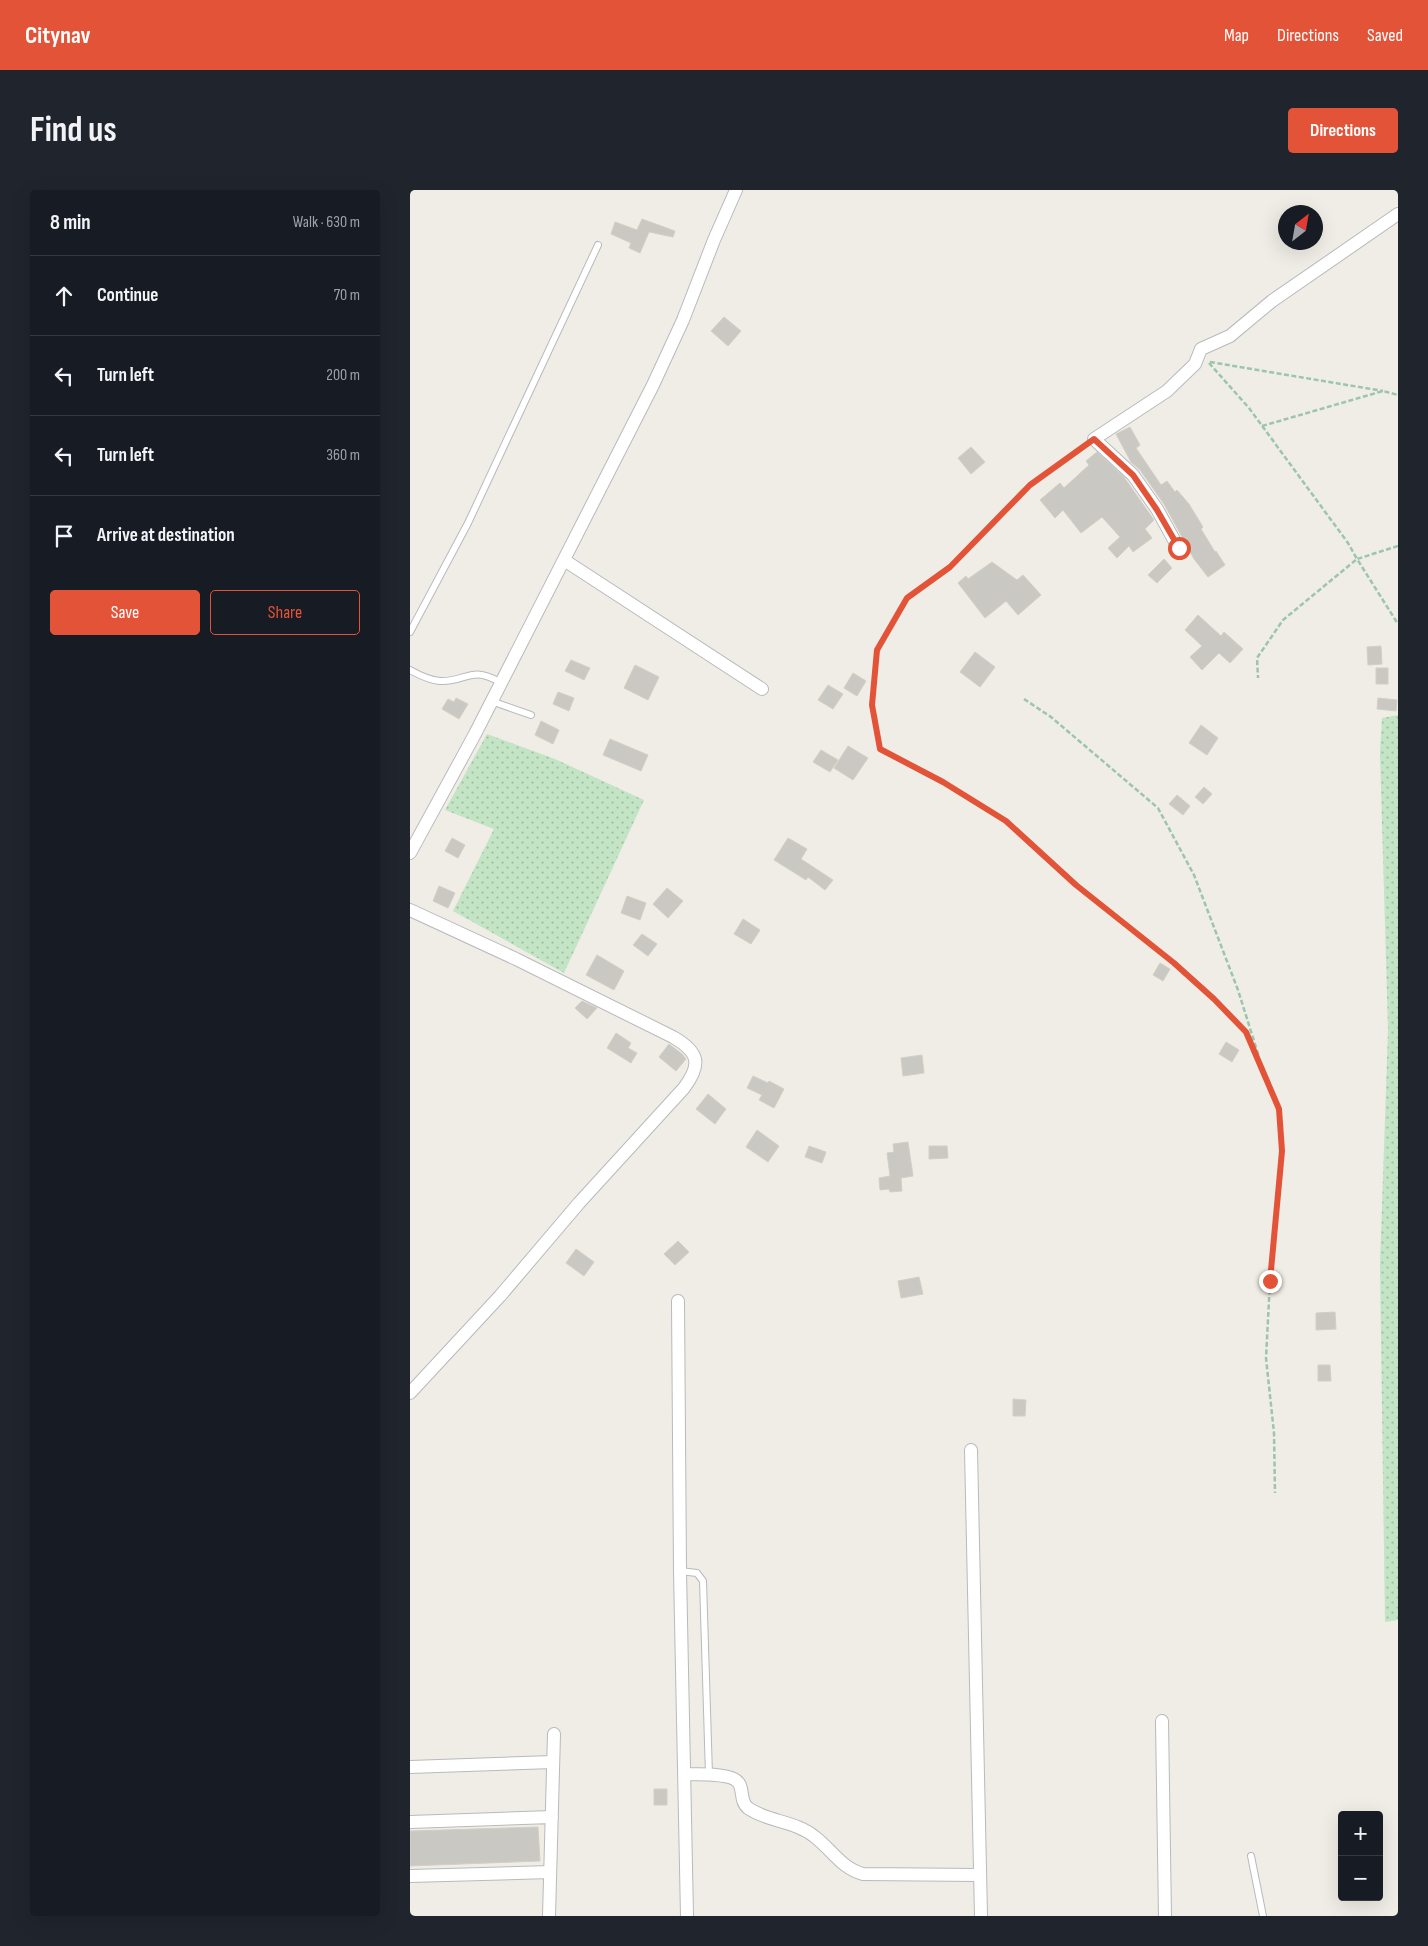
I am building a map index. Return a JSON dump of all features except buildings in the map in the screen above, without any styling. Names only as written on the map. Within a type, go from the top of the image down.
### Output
[{"type":"street","points":[[410,853],[475,734],[653,385],[683,320],[736,190]]},
{"type":"street","points":[[1179,548],[1157,510],[1133,475],[1094,439],[1167,391],[1195,364],[1201,349],[1230,336],[1272,301],[1398,214]]},
{"type":"street","points":[[564,560],[762,689]]},
{"type":"street","points":[[410,910],[516,959],[673,1037],[688,1047],[694,1054],[696,1062],[695,1070],[684,1088],[580,1203],[500,1296],[410,1393]]},
{"type":"street","points":[[678,1301],[680,1571],[687,1916]]},
{"type":"street","points":[[971,1450],[981,1916]]},
{"type":"street","points":[[1162,1721],[1165,1916]]},
{"type":"street","points":[[549,1916],[554,1734]]},
{"type":"street","points":[[410,1767],[553,1762]]},
{"type":"street","points":[[684,1774],[734,1779],[741,1787],[742,1800],[750,1810],[808,1831],[840,1863],[854,1871],[863,1874],[980,1875]]},
{"type":"street","points":[[410,1822],[552,1817]]},
{"type":"street","points":[[410,1876],[550,1872]]},
{"type":"lane","points":[[410,632],[468,522],[598,245]]},
{"type":"lane","points":[[410,670],[439,681],[478,673],[500,682]]},
{"type":"lane","points":[[491,701],[531,715]]},
{"type":"lane","points":[[680,1571],[697,1573],[703,1581],[708,1775]]},
{"type":"lane","points":[[1251,1856],[1264,1916]]},
{"type":"path","points":[[1398,394],[1207,362],[1249,408],[1348,543],[1398,624]]},
{"type":"path","points":[[1262,426],[1383,391]]},
{"type":"path","points":[[1094,439],[1030,485],[950,567],[907,598],[877,650],[872,705],[880,749],[943,782],[1006,821],[1076,885],[1174,963],[1214,999],[1246,1032],[1279,1109],[1282,1151],[1270,1281],[1266,1358],[1274,1432],[1275,1493]]},
{"type":"path","points":[[1258,678],[1257,658],[1283,620],[1357,559],[1398,546]]},
{"type":"path","points":[[1024,699],[1051,717],[1158,808],[1194,874],[1238,990],[1262,1068]]},
{"type":"green space","points":[[1398,715],[1398,1620],[1385,1622],[1380,1264],[1388,1030],[1380,753],[1382,718]]},
{"type":"green space","points":[[487,734],[555,759],[644,800],[564,973],[453,911],[494,829],[445,810]]},
{"type":"route","points":[[1179,548],[1157,510],[1133,475],[1094,439],[1030,485],[950,567],[907,598],[877,650],[872,705],[880,749],[943,782],[1006,821],[1076,885],[1174,963],[1214,999],[1246,1032],[1279,1109],[1282,1151],[1270,1281]]}]
